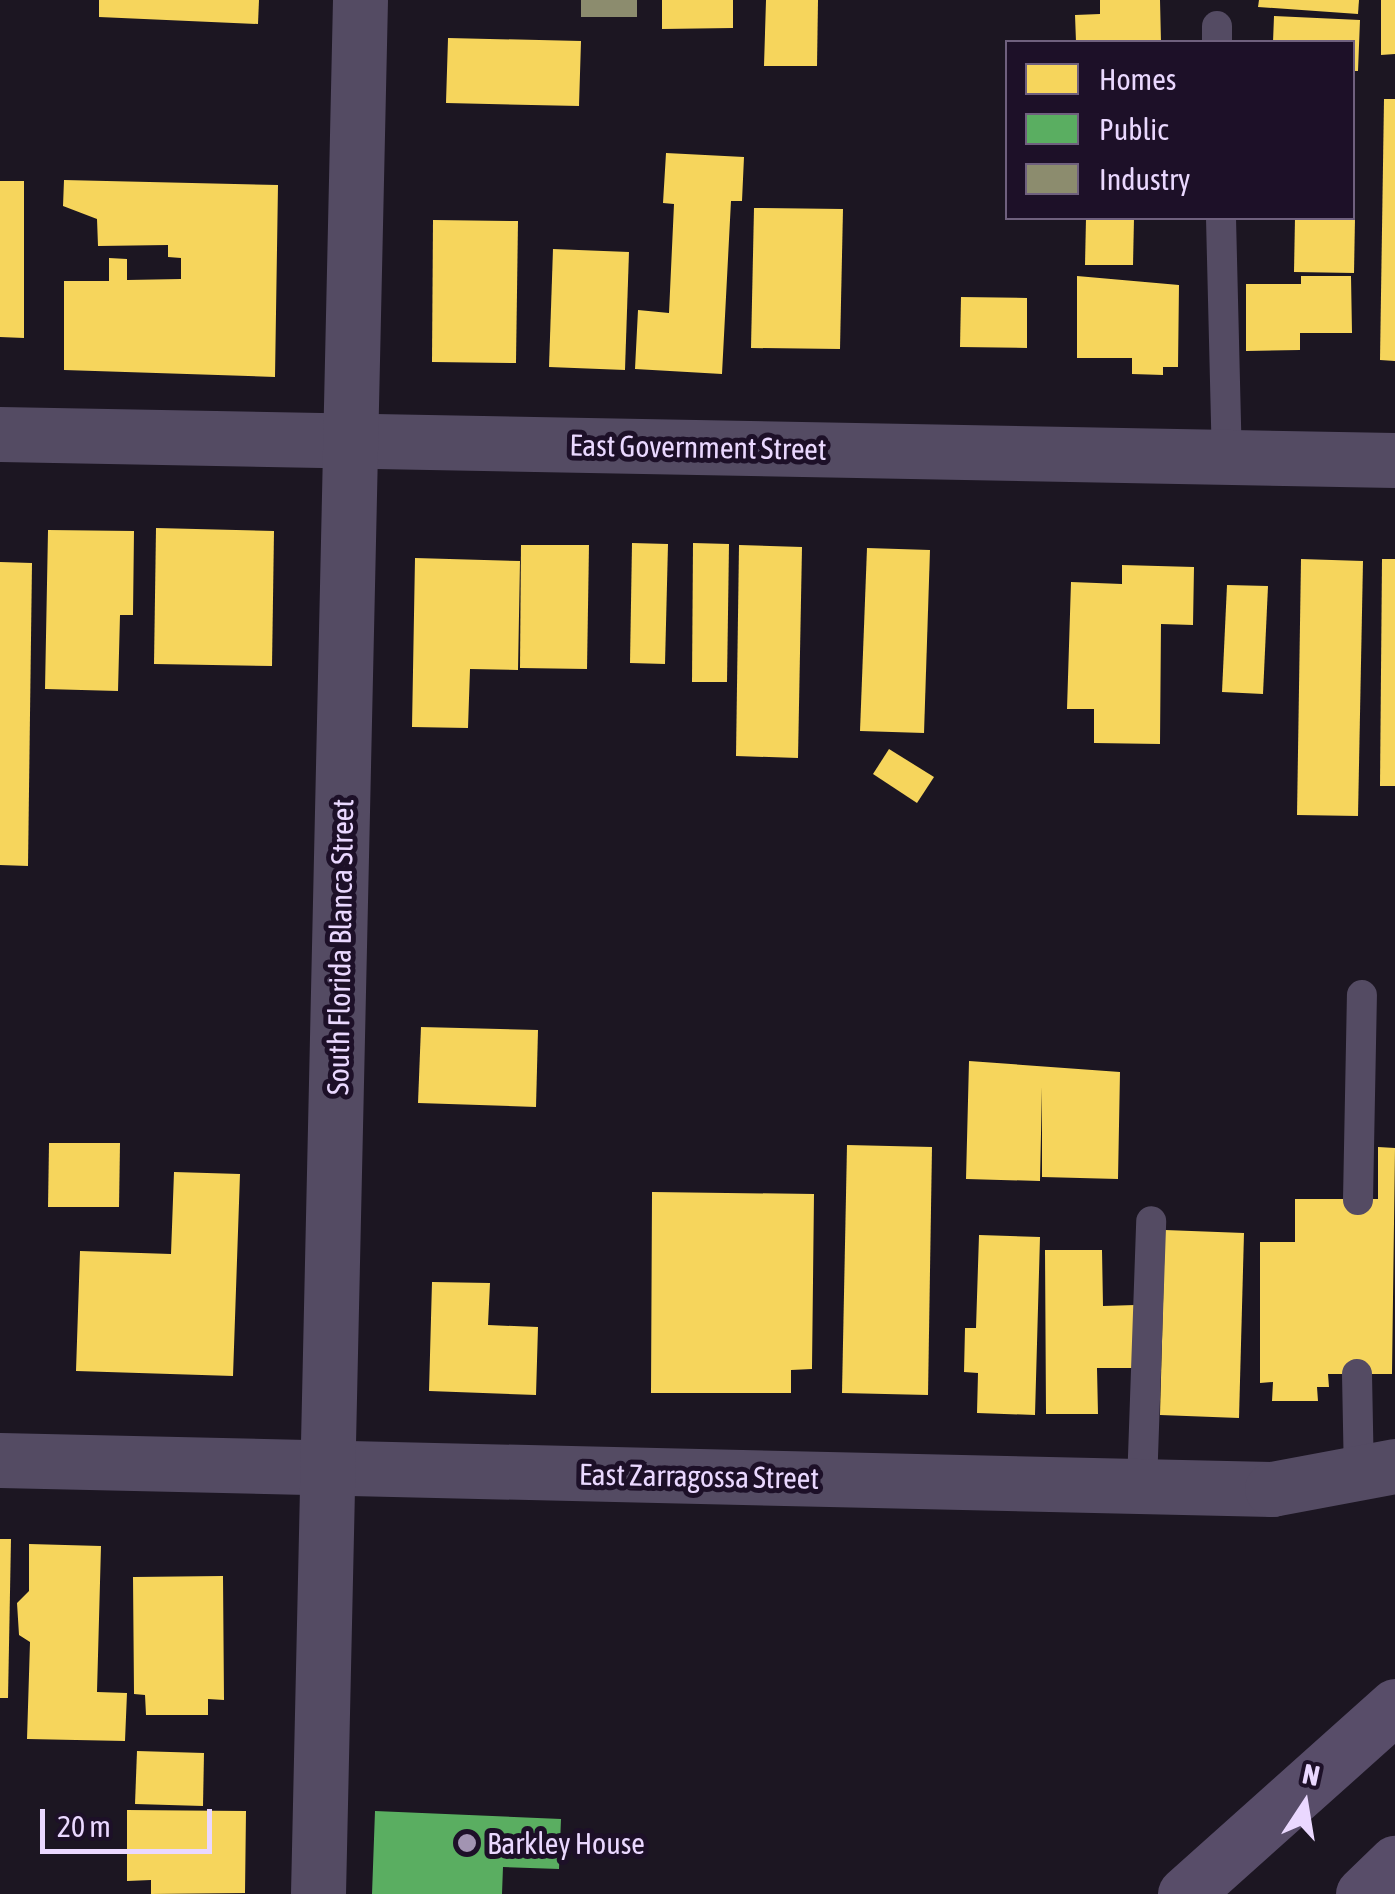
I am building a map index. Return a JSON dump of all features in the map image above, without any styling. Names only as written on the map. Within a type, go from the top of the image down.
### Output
[{"type":"main road","points":[[1184,1894],[1395,1706]]},
{"type":"main road","points":[[1362,1894],[1395,1863]]},
{"type":"street","name":"South Florida Blanca Street","points":[[318,1894],[360,0]]},
{"type":"street","name":"East Government Street","points":[[0,434],[1395,460]]},
{"type":"street","name":"East Zarragossa Street","points":[[0,1460],[1272,1488],[1377,1470]]},
{"type":"lane","points":[[1221,220],[1227,457]]},
{"type":"lane","points":[[1358,1200],[1362,996]]},
{"type":"lane","points":[[1142,1485],[1151,1221]]},
{"type":"lane","points":[[1357,1374],[1377,1470]]},
{"type":"building: Homes","points":[[99,0],[259,0],[258,24],[99,17]]},
{"type":"building: Homes","points":[[662,0],[733,0],[733,28],[662,29]]},
{"type":"building: Homes","points":[[766,0],[818,0],[817,66],[764,66]]},
{"type":"building: Homes","points":[[1100,0],[1160,0],[1161,40],[1076,40],[1075,15],[1100,14]]},
{"type":"building: Homes","points":[[1259,0],[1359,0],[1358,14],[1258,7]]},
{"type":"building: Homes","points":[[1381,0],[1395,0],[1395,54],[1381,55]]},
{"type":"building: Homes","points":[[1274,16],[1360,20],[1358,71],[1355,40],[1273,40]]},
{"type":"building: Homes","points":[[448,38],[581,41],[579,106],[446,103]]},
{"type":"building: Homes","points":[[1384,99],[1395,99],[1395,361],[1380,360]]},
{"type":"building: Homes","points":[[666,153],[744,157],[742,201],[731,201],[722,374],[635,369],[638,310],[669,313],[674,204],[663,203]]},
{"type":"building: Homes","points":[[64,180],[278,185],[275,377],[64,370],[64,281],[109,281],[109,258],[127,259],[127,280],[181,279],[181,258],[168,257],[168,245],[98,246],[97,219],[63,206]]},
{"type":"building: Homes","points":[[0,181],[24,181],[24,338],[0,337]]},
{"type":"building: Homes","points":[[754,208],[843,209],[840,349],[751,348]]},
{"type":"building: Homes","points":[[433,220],[518,221],[516,363],[432,362]]},
{"type":"building: Homes","points":[[1086,220],[1134,220],[1133,265],[1085,265]]},
{"type":"building: Homes","points":[[1295,220],[1355,220],[1354,273],[1294,272]]},
{"type":"building: Homes","points":[[553,249],[629,252],[625,370],[549,367]]},
{"type":"building: Homes","points":[[1077,276],[1179,285],[1178,367],[1163,367],[1163,375],[1132,374],[1132,358],[1077,358]]},
{"type":"building: Homes","points":[[1301,276],[1351,276],[1352,333],[1300,333],[1300,350],[1246,351],[1246,284],[1301,284]]},
{"type":"building: Homes","points":[[961,297],[1027,298],[1027,348],[960,347]]},
{"type":"building: Homes","points":[[156,528],[274,531],[272,666],[154,664]]},
{"type":"building: Homes","points":[[48,530],[134,531],[133,615],[120,615],[118,691],[45,689]]},
{"type":"building: Homes","points":[[632,543],[668,544],[665,664],[630,663]]},
{"type":"building: Homes","points":[[693,543],[729,544],[727,682],[692,682]]},
{"type":"building: Homes","points":[[521,545],[589,545],[587,669],[520,668]]},
{"type":"building: Homes","points":[[739,545],[802,547],[798,758],[736,756]]},
{"type":"building: Homes","points":[[867,548],[930,550],[924,733],[860,731]]},
{"type":"building: Homes","points":[[415,558],[520,561],[518,670],[470,669],[468,728],[412,727]]},
{"type":"building: Homes","points":[[1301,559],[1363,561],[1358,816],[1297,815]]},
{"type":"building: Homes","points":[[1382,559],[1395,559],[1395,786],[1380,786]]},
{"type":"building: Homes","points":[[0,562],[32,563],[28,866],[0,865]]},
{"type":"building: Homes","points":[[1122,565],[1194,567],[1193,625],[1161,624],[1160,744],[1094,743],[1094,709],[1067,709],[1071,582],[1122,584]]},
{"type":"building: Homes","points":[[1227,585],[1268,586],[1263,694],[1222,692]]},
{"type":"building: Homes","points":[[889,749],[934,777],[917,803],[873,774]]},
{"type":"building: Homes","points":[[421,1027],[538,1030],[536,1107],[418,1103]]},
{"type":"building: Homes","points":[[969,1061],[1120,1072],[1118,1179],[1042,1177],[1042,1087],[1040,1181],[966,1179]]},
{"type":"building: Homes","points":[[49,1143],[120,1143],[119,1207],[48,1207]]},
{"type":"building: Homes","points":[[847,1145],[932,1147],[928,1395],[842,1393]]},
{"type":"building: Homes","points":[[1378,1147],[1395,1148],[1392,1374],[1328,1374],[1329,1387],[1317,1387],[1318,1401],[1272,1401],[1273,1382],[1260,1383],[1260,1242],[1295,1242],[1295,1199],[1378,1199]]},
{"type":"building: Homes","points":[[174,1172],[240,1174],[233,1376],[76,1371],[80,1251],[171,1254]]},
{"type":"building: Homes","points":[[652,1192],[814,1194],[812,1369],[791,1370],[791,1393],[651,1393]]},
{"type":"building: Homes","points":[[1165,1230],[1244,1233],[1239,1418],[1160,1415]]},
{"type":"building: Homes","points":[[979,1235],[1040,1237],[1035,1415],[977,1413],[978,1373],[964,1372],[965,1328],[976,1328]]},
{"type":"building: Homes","points":[[1045,1250],[1102,1250],[1103,1306],[1135,1305],[1135,1368],[1097,1368],[1098,1414],[1046,1414]]},
{"type":"building: Homes","points":[[432,1282],[490,1283],[488,1325],[538,1327],[536,1395],[429,1391]]},
{"type":"building: Homes","points":[[0,1539],[11,1539],[8,1698],[0,1698]]},
{"type":"building: Homes","points":[[29,1544],[101,1546],[97,1692],[127,1693],[125,1741],[27,1739],[30,1642],[19,1635],[17,1603],[29,1591]]},
{"type":"building: Homes","points":[[223,1576],[224,1700],[208,1699],[208,1715],[146,1715],[145,1695],[134,1694],[133,1577]]},
{"type":"building: Homes","points":[[137,1751],[204,1753],[203,1806],[135,1804]]},
{"type":"building: Homes","points":[[127,1810],[246,1811],[245,1893],[151,1894],[151,1880],[127,1881]]},
{"type":"building: Public","name":"Barkley House","points":[[375,1811],[561,1819],[559,1869],[503,1867],[502,1894],[372,1894]]},
{"type":"building: Industry","points":[[581,0],[637,0],[637,17],[581,17]]},
{"type":"place","name":"Barkley House","points":[[467,1843]]}]
